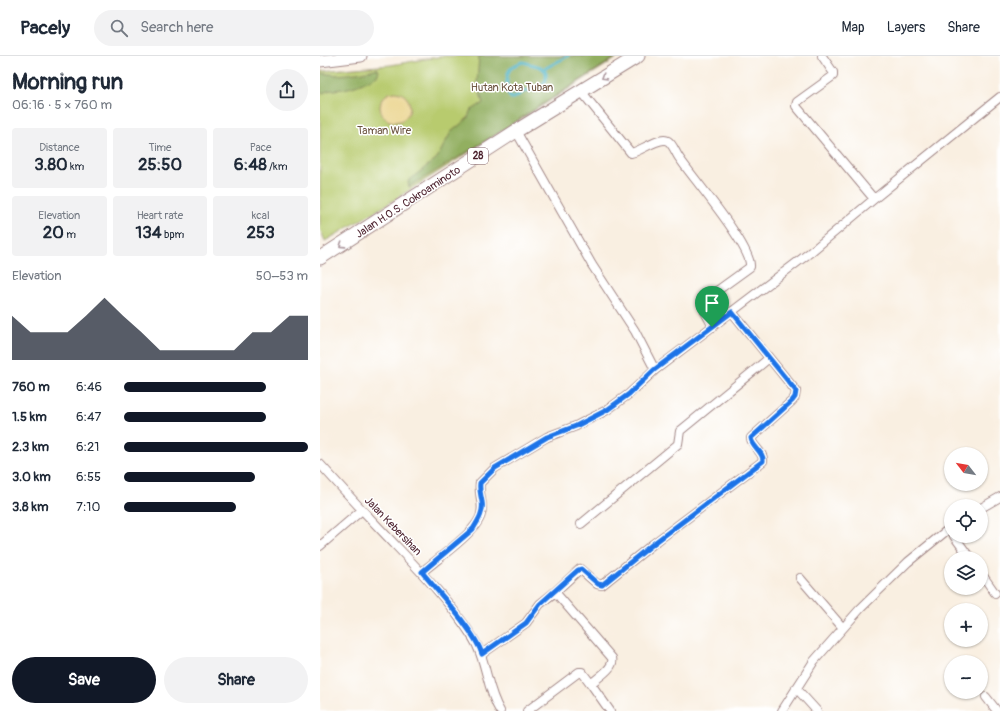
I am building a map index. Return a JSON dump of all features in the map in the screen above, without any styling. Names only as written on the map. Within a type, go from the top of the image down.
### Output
[{"type":"highway","name":"Jalan H.O.S. Cokroaminoto","points":[[320,258],[516,131],[638,56]]},
{"type":"main road","points":[[320,61],[361,56]]},
{"type":"street","points":[[822,56],[833,72],[833,76],[797,102],[796,106],[874,199]]},
{"type":"street","points":[[582,91],[631,154],[660,141],[666,140],[669,142],[679,158],[727,221],[749,259],[750,266],[703,301],[705,312],[712,327]]},
{"type":"street","points":[[422,572],[473,529],[481,516],[482,508],[479,494],[480,483],[495,468],[547,437],[576,426],[607,410],[629,394],[654,370],[812,252],[874,199],[1000,97]]},
{"type":"street","points":[[516,131],[592,265],[635,331],[654,370]]},
{"type":"street","points":[[482,654],[526,623],[540,604],[580,569],[598,584],[602,585],[653,544],[762,463],[763,457],[752,442],[751,438],[792,401],[796,391],[768,359],[732,312]]},
{"type":"street","points":[[581,524],[678,444],[680,431],[768,359]]},
{"type":"street","name":"Jalan Kebersihan","points":[[320,464],[422,572],[463,624],[482,654],[493,699],[500,711]]},
{"type":"street","points":[[988,504],[1000,497]]},
{"type":"street","points":[[320,546],[362,510]]},
{"type":"street","points":[[782,711],[814,661],[843,628],[908,562],[944,534]]},
{"type":"street","points":[[800,578],[843,628]]},
{"type":"street","points":[[988,583],[995,593]]},
{"type":"street","points":[[555,592],[612,658],[613,661],[611,666],[591,684]]},
{"type":"street","points":[[527,711],[579,672],[583,674],[591,684],[610,711]]},
{"type":"street","points":[[796,688],[818,711]]},
{"type":"street","points":[[988,699],[997,711]]},
{"type":"green space","name":"Taman Wire","points":[[443,56],[620,56],[383,207],[325,241],[320,229],[320,71],[391,65]]},
{"type":"green space","name":"Hutan Kota Tuban","points":[[479,56],[618,56],[482,143],[409,187],[408,181],[437,158],[451,132],[468,118],[470,111],[483,103],[477,83]]},
{"type":"green space","points":[[377,68],[379,71],[377,76],[363,83],[344,89],[323,93],[320,92],[320,73],[338,75],[365,72]]},
{"type":"sand","points":[[395,92],[406,96],[410,107],[406,118],[395,122],[384,118],[380,107],[384,96]]},
{"type":"waterway","points":[[544,69],[568,56]]},
{"type":"waterway","points":[[523,62],[541,67],[546,72],[546,80],[541,87],[523,92],[514,98],[511,98],[507,90],[508,73],[514,65],[523,62]]},
{"type":"route","points":[[732,312],[768,359],[796,391],[795,397],[792,401],[753,434],[751,438],[764,460],[759,466],[653,544],[602,585],[598,584],[581,569],[578,570],[540,604],[526,623],[482,654],[472,636],[444,598],[422,572],[473,529],[481,516],[482,503],[479,494],[480,483],[495,468],[547,437],[576,426],[607,410],[629,394],[654,370],[712,327],[732,312]]}]
